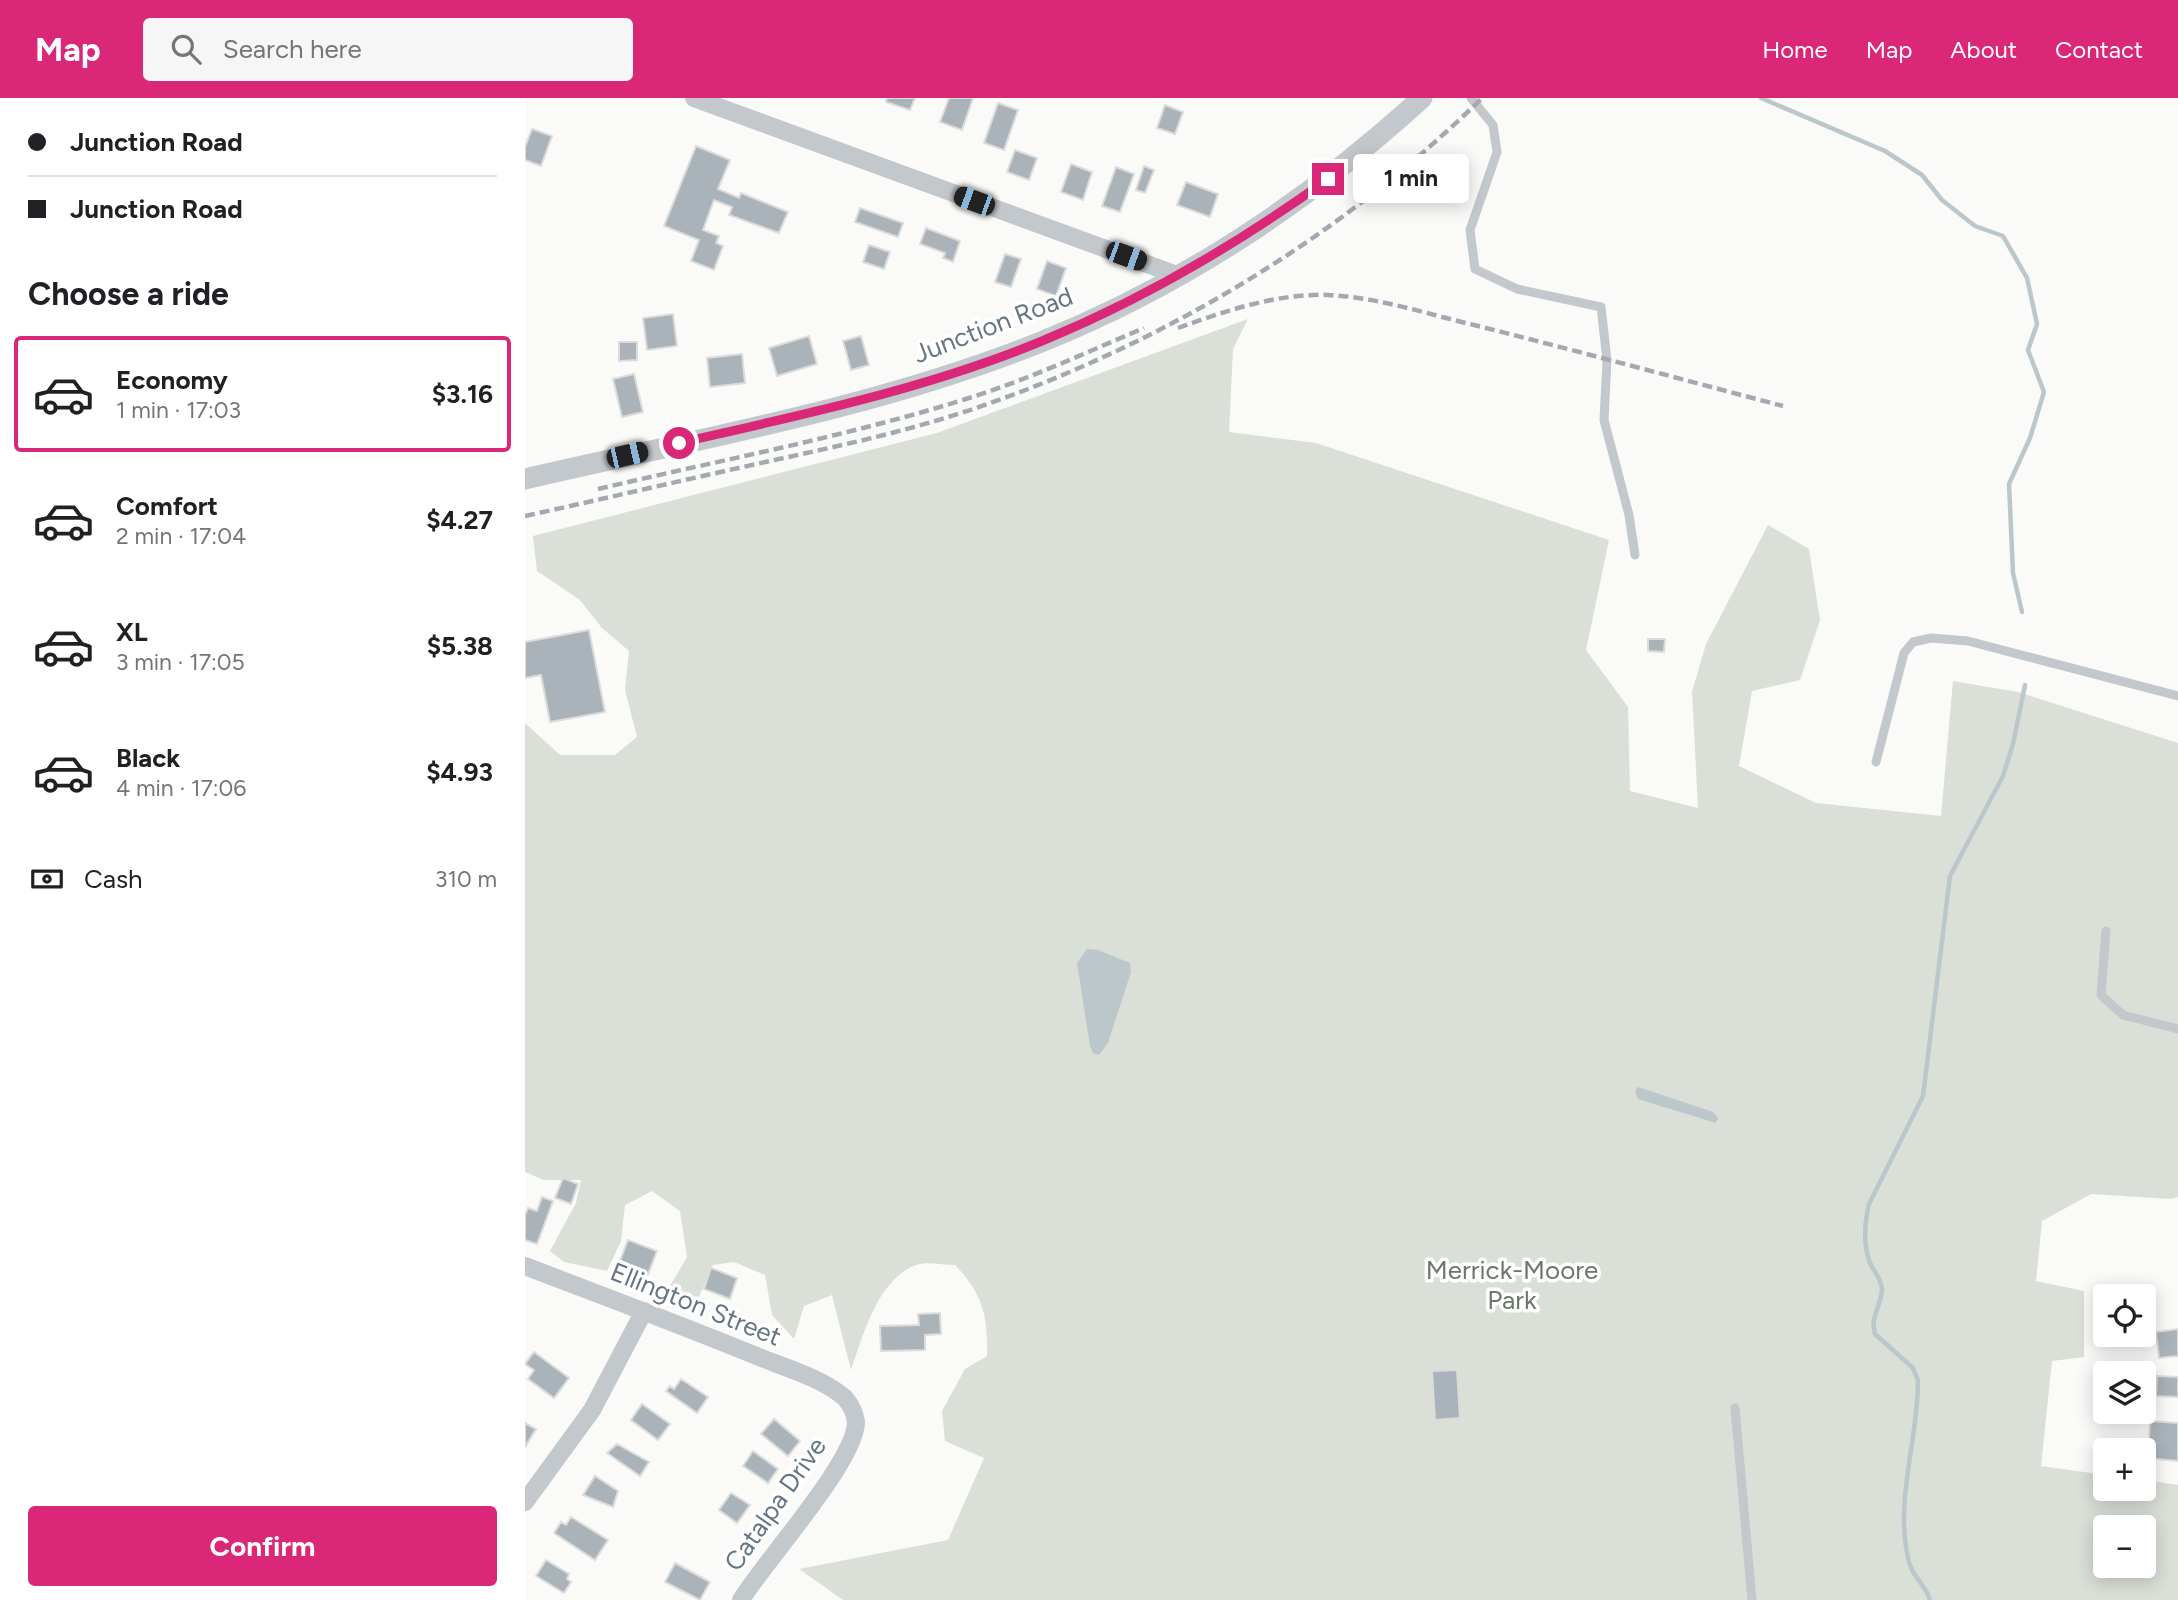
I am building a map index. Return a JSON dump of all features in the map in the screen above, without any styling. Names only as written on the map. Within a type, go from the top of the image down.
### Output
[{"type":"street","points":[[694,98],[1177,275]]},
{"type":"street","name":"Junction Road","points":[[525,479],[755,426],[925,382],[1041,342],[1177,275],[1267,223],[1328,179],[1422,98]]},
{"type":"street","name":"Ellington Street","points":[[525,1266],[818,1382],[845,1399]]},
{"type":"street","points":[[525,1502],[592,1410],[644,1311]]},
{"type":"street","name":"Catalpa Drive","points":[[741,1600],[808,1510],[848,1446],[856,1423],[853,1408],[845,1399]]},
{"type":"lane","points":[[1471,98],[1493,125],[1497,152],[1470,230],[1475,269],[1517,289],[1601,307],[1607,360],[1604,420],[1629,515],[1635,555]]},
{"type":"lane","points":[[1876,762],[1904,653],[1913,642],[1931,638],[1968,641],[2178,696]]},
{"type":"lane","points":[[2106,931],[2101,995],[2123,1015],[2178,1029]]},
{"type":"lane","points":[[1735,1409],[1752,1600]]},
{"type":"green space","name":"Merrick-Moore Park","points":[[1248,319],[1233,349],[1229,432],[1316,443],[1609,540],[1586,650],[1628,707],[1630,791],[1698,808],[1692,692],[1706,644],[1768,525],[1809,549],[1820,620],[1800,680],[1752,691],[1739,766],[1816,803],[1941,816],[1953,681],[2018,692],[2178,743],[2178,1197],[2171,1199],[2091,1194],[2042,1221],[2036,1281],[2084,1291],[2084,1357],[2052,1361],[2041,1466],[2093,1473],[2093,1501],[2156,1501],[2156,1482],[2178,1485],[2178,1600],[843,1600],[799,1569],[948,1540],[984,1458],[945,1441],[942,1411],[965,1369],[987,1356],[982,1306],[972,1286],[955,1265],[916,1265],[891,1282],[882,1295],[867,1325],[851,1370],[832,1295],[804,1306],[794,1339],[772,1315],[765,1275],[734,1262],[713,1265],[697,1301],[666,1293],[687,1257],[680,1211],[652,1191],[625,1205],[621,1241],[607,1271],[564,1262],[550,1251],[576,1203],[581,1180],[544,1180],[525,1172],[525,723],[560,755],[615,755],[637,737],[625,690],[629,651],[602,628],[580,600],[537,571],[533,536],[937,433]]},
{"type":"shaded area","points":[[1087,949],[1098,950],[1130,963],[1131,972],[1108,1043],[1099,1055],[1093,1053],[1090,1046],[1077,963]]},
{"type":"shaded area","points":[[1638,1087],[1713,1112],[1718,1118],[1716,1123],[1638,1099],[1635,1091]]},
{"type":"building","points":[[887,98],[915,98],[910,110],[886,102]]},
{"type":"building","points":[[949,98],[973,98],[962,130],[940,122]]},
{"type":"building","points":[[998,103],[1018,110],[1004,150],[984,143]]},
{"type":"building","points":[[1165,105],[1183,112],[1175,134],[1157,128]]},
{"type":"building","points":[[532,129],[552,136],[541,166],[525,160],[525,147]]},
{"type":"building","points":[[696,146],[730,160],[718,189],[739,198],[741,193],[788,212],[779,233],[729,215],[732,207],[714,200],[703,230],[719,236],[716,243],[723,246],[714,270],[691,261],[699,240],[664,226]]},
{"type":"building","points":[[1015,150],[1037,158],[1029,180],[1007,172]]},
{"type":"building","points":[[1071,164],[1092,172],[1083,200],[1061,192]]},
{"type":"building","points":[[1144,166],[1154,170],[1145,193],[1136,190]]},
{"type":"building","points":[[1116,167],[1134,174],[1120,212],[1102,206]]},
{"type":"building","points":[[1186,182],[1218,194],[1210,217],[1177,205]]},
{"type":"building","points":[[860,208],[903,223],[898,237],[855,222]]},
{"type":"building","points":[[926,228],[960,241],[953,262],[943,258],[945,253],[920,244]]},
{"type":"building","points":[[869,245],[890,252],[884,269],[863,262]]},
{"type":"building","points":[[1005,254],[1021,259],[1011,287],[995,282]]},
{"type":"building","points":[[1047,261],[1066,268],[1056,296],[1037,289]]},
{"type":"building","points":[[673,314],[677,346],[647,350],[643,318]]},
{"type":"building","points":[[809,336],[817,364],[777,376],[769,348]]},
{"type":"building","points":[[861,336],[869,365],[851,370],[843,341]]},
{"type":"building","points":[[619,342],[637,342],[637,360],[619,361]]},
{"type":"building","points":[[742,354],[745,383],[710,387],[707,358]]},
{"type":"building","points":[[634,374],[643,412],[622,417],[613,379]]},
{"type":"building","points":[[589,630],[605,712],[550,722],[541,675],[525,678],[525,642]]},
{"type":"building","points":[[1648,639],[1665,639],[1664,652],[1648,651]]},
{"type":"building","points":[[563,1178],[578,1184],[571,1204],[555,1198]]},
{"type":"building","points":[[542,1197],[553,1201],[537,1244],[525,1240],[525,1215],[528,1208],[537,1211]]},
{"type":"building","points":[[628,1240],[657,1251],[647,1277],[618,1266]]},
{"type":"building","points":[[711,1268],[737,1278],[730,1299],[704,1289]]},
{"type":"building","points":[[940,1313],[941,1334],[925,1335],[925,1350],[881,1351],[880,1326],[919,1325],[918,1314]]},
{"type":"building","points":[[2178,1329],[2178,1356],[2159,1358],[2156,1332]]},
{"type":"building","points":[[534,1352],[569,1378],[554,1398],[528,1379],[534,1370],[525,1364]]},
{"type":"building","points":[[1457,1370],[1460,1418],[1435,1420],[1432,1371]]},
{"type":"building","points":[[2157,1376],[2178,1377],[2178,1397],[2156,1396]]},
{"type":"building","points":[[681,1379],[708,1397],[697,1413],[666,1391],[670,1386],[674,1389]]},
{"type":"building","points":[[642,1404],[670,1424],[658,1440],[631,1420]]},
{"type":"building","points":[[774,1419],[800,1441],[788,1456],[761,1434]]},
{"type":"building","points":[[2156,1421],[2178,1423],[2178,1461],[2156,1459],[2156,1438],[2149,1438],[2150,1424],[2156,1424]]},
{"type":"building","points":[[525,1423],[536,1429],[525,1447]]},
{"type":"building","points":[[617,1444],[649,1462],[640,1476],[607,1453]]},
{"type":"building","points":[[753,1451],[778,1469],[768,1483],[743,1466]]},
{"type":"building","points":[[595,1476],[618,1491],[613,1507],[583,1495]]},
{"type":"building","points":[[731,1493],[750,1505],[737,1523],[719,1510]]},
{"type":"building","points":[[571,1517],[608,1540],[595,1560],[554,1533],[561,1522],[566,1525]]},
{"type":"building","points":[[546,1560],[569,1574],[567,1579],[571,1582],[564,1593],[536,1576]]},
{"type":"building","points":[[675,1563],[710,1582],[700,1600],[665,1582]]},
{"type":"waterway","points":[[1761,98],[1885,151],[1922,175],[1942,200],[1975,226],[2003,236],[2027,278],[2037,324],[2028,350],[2044,392],[2030,438],[2009,484],[2013,573],[2022,612]]},
{"type":"waterway","points":[[1930,1600],[1910,1564],[1905,1535],[1905,1491],[1915,1425],[1918,1381],[1913,1368],[1875,1334],[1874,1322],[1882,1290],[1867,1253],[1866,1224],[1869,1204],[1923,1096],[1950,876],[2003,776],[2013,744],[2025,685]]},
{"type":"railway","points":[[525,516],[848,444],[925,424],[1046,382],[1181,318],[1246,281],[1309,240],[1370,196],[1427,149],[1482,98]]},
{"type":"railway","points":[[1178,328],[1271,300],[1309,295],[1346,296],[1420,311],[1783,406]]},
{"type":"railway","points":[[598,489],[829,437],[920,413],[1056,366],[1144,328]]},
{"type":"route","points":[[679,443],[925,382],[1041,342],[1134,298],[1227,247],[1267,223],[1328,179]]}]
